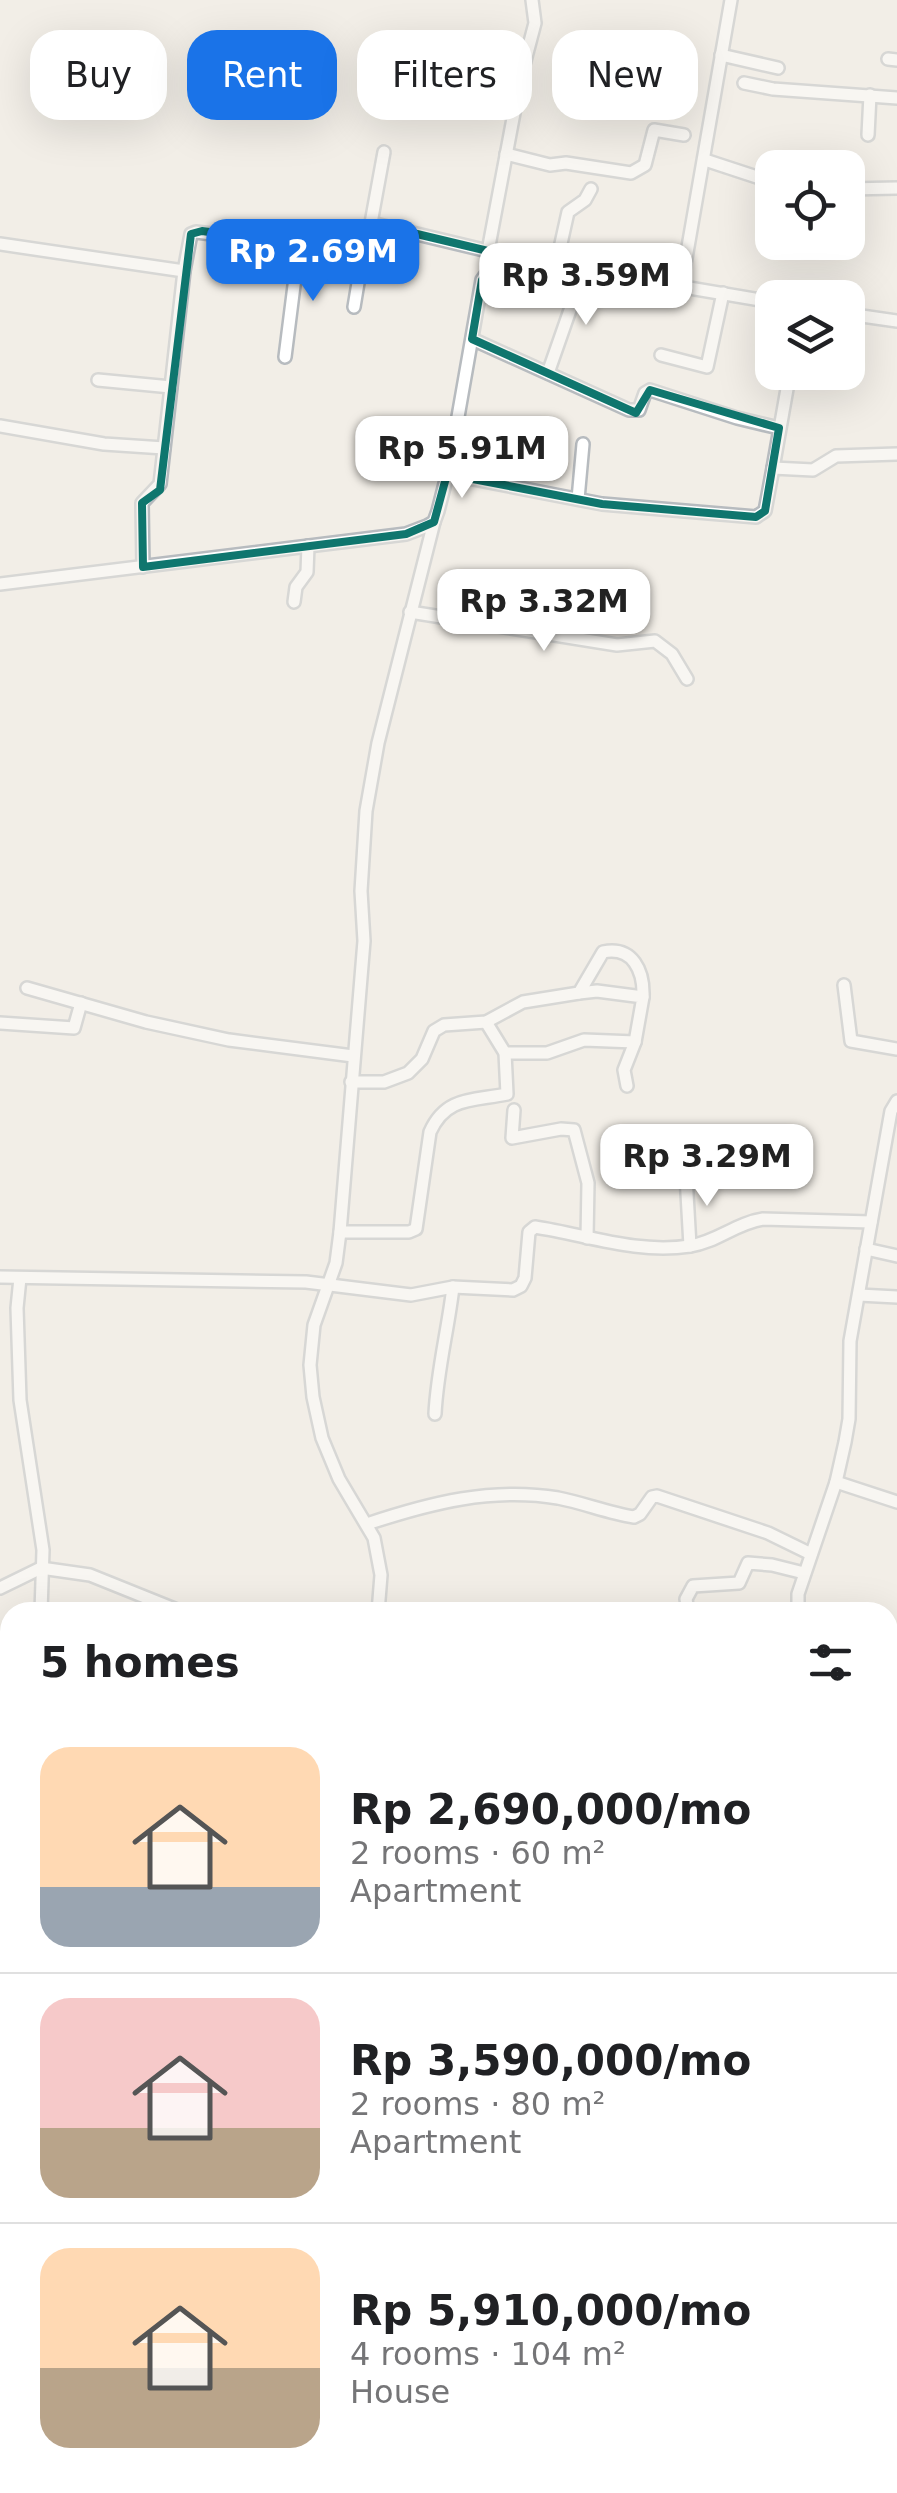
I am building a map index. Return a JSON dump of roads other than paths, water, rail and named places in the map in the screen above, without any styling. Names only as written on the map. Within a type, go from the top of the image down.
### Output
[{"type":"street","points":[[378,1602],[379,1555],[322,1438],[310,1365],[314,1325],[330,1284],[340,1232],[364,941],[366,811],[375,754],[447,474],[482,280],[492,256],[506,154],[535,23],[532,0]]},
{"type":"street","points":[[681,287],[731,0]]},
{"type":"street","points":[[721,55],[778,68]]},
{"type":"street","points":[[744,82],[790,90],[897,98]]},
{"type":"street","points":[[868,135],[870,95]]},
{"type":"street","points":[[506,154],[550,164],[632,173],[645,165],[654,130],[684,134]]},
{"type":"street","points":[[354,307],[384,152]]},
{"type":"street","points":[[705,160],[755,176]]},
{"type":"street","points":[[865,189],[897,188]]},
{"type":"street","points":[[556,266],[568,212],[585,200],[591,189]]},
{"type":"street","points":[[372,223],[492,256],[755,299]]},
{"type":"street","points":[[143,567],[142,503],[160,484],[191,234],[363,253]]},
{"type":"street","points":[[0,244],[184,272]]},
{"type":"street","points":[[285,357],[299,246]]},
{"type":"street","points":[[548,372],[584,270]]},
{"type":"street","points":[[662,355],[707,367],[723,294]]},
{"type":"street","points":[[865,317],[897,322]]},
{"type":"street","points":[[472,340],[629,410],[639,410],[648,390],[780,428]]},
{"type":"street","points":[[98,380],[170,387]]},
{"type":"street","points":[[447,474],[578,500],[756,518],[765,511],[787,390]]},
{"type":"street","points":[[0,426],[95,443],[164,448]]},
{"type":"street","points":[[578,500],[583,444]]},
{"type":"street","points":[[773,468],[809,470],[836,456],[897,454]]},
{"type":"street","points":[[0,584],[406,534],[434,522]]},
{"type":"street","points":[[294,602],[296,586],[307,572],[308,546]]},
{"type":"street","points":[[410,612],[617,646],[655,641],[672,654],[687,679]]},
{"type":"street","points":[[578,992],[597,958],[612,950],[625,953],[640,968],[643,997],[635,1042],[624,1070],[628,1086]]},
{"type":"street","points":[[844,985],[851,1042],[897,1049]]},
{"type":"street","points":[[27,988],[228,1040],[353,1056]]},
{"type":"street","points":[[351,1082],[384,1082],[408,1073],[417,1067],[434,1031],[444,1025],[486,1022],[523,1002],[597,991],[643,997]]},
{"type":"street","points":[[0,1023],[74,1028],[81,1004]]},
{"type":"street","points":[[340,1232],[416,1229],[430,1132],[436,1117],[448,1105],[507,1094],[505,1053],[486,1022]]},
{"type":"street","points":[[505,1053],[547,1053],[584,1040],[635,1042]]},
{"type":"street","points":[[798,1602],[836,1482],[849,1419],[850,1341],[870,1222],[891,1150],[891,1111],[897,1102]]},
{"type":"street","points":[[514,1110],[512,1138],[574,1130],[588,1183],[587,1238]]},
{"type":"street","points":[[686,1176],[690,1246]]},
{"type":"street","points":[[0,1276],[330,1284],[412,1295],[453,1287],[513,1290],[522,1286],[526,1278],[529,1232],[534,1226],[636,1248],[690,1246],[715,1240],[749,1221],[870,1222]]},
{"type":"street","points":[[866,1249],[897,1256]]},
{"type":"street","points":[[20,1278],[20,1400],[43,1550],[41,1602]]},
{"type":"street","points":[[435,1414],[437,1372],[447,1338],[453,1287]]},
{"type":"street","points":[[859,1295],[897,1296]]},
{"type":"street","points":[[836,1482],[897,1502]]},
{"type":"street","points":[[367,1524],[422,1506],[517,1493],[562,1499],[634,1517],[658,1496],[768,1533],[811,1554]]},
{"type":"street","points":[[686,1602],[693,1586],[738,1583],[751,1562],[804,1574]]},
{"type":"street","points":[[0,1588],[41,1568],[90,1575],[157,1602]]}]
